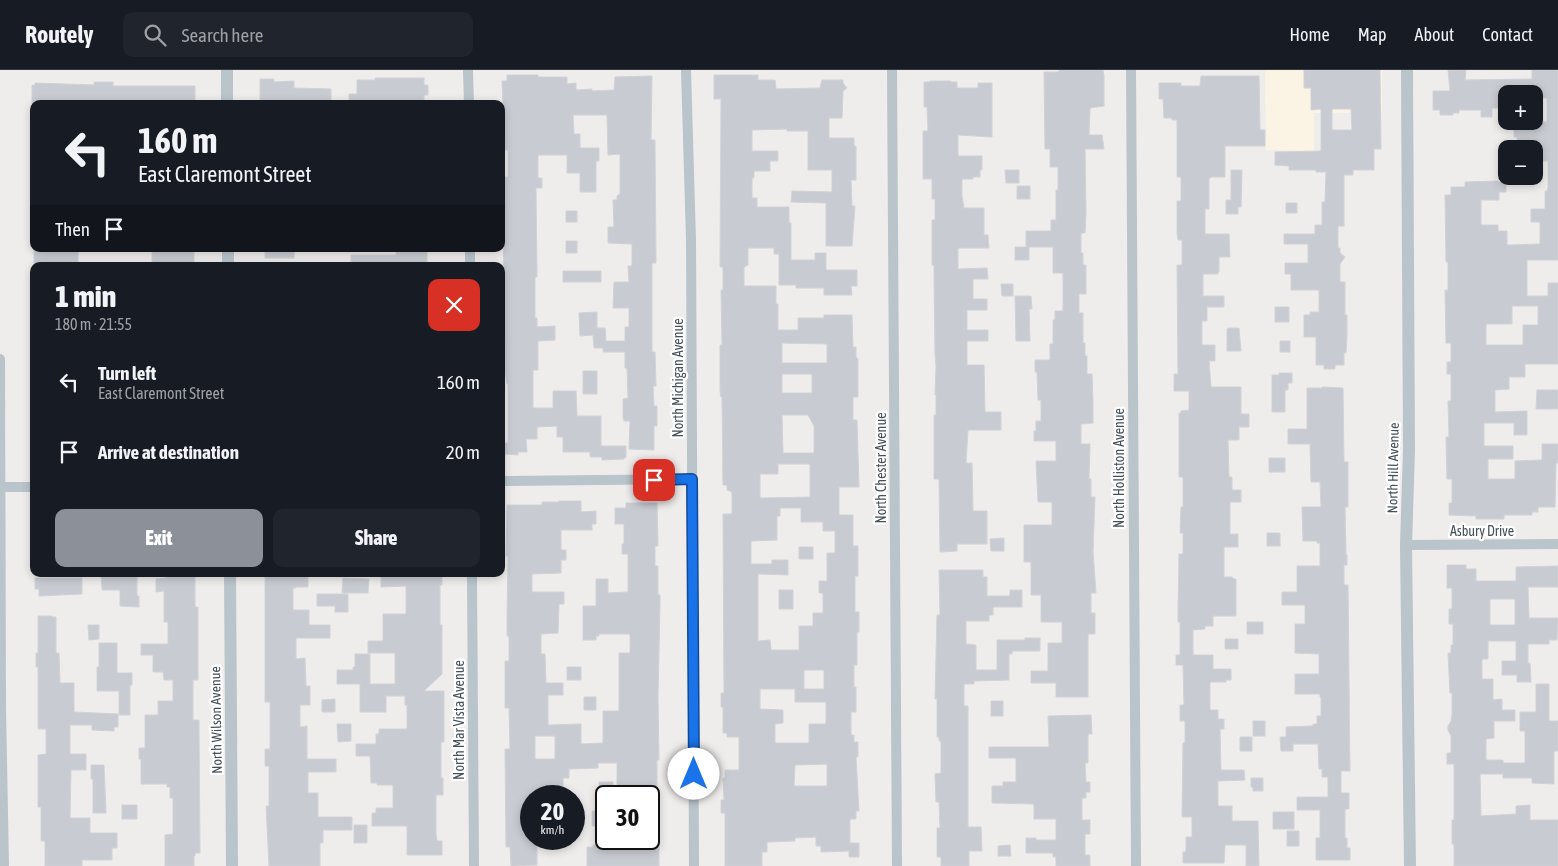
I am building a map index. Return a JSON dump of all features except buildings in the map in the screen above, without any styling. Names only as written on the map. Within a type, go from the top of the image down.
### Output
[{"type":"street","points":[[227,70],[227,100]]},
{"type":"street","points":[[468,70],[469,100]]},
{"type":"street","name":"North Michigan Avenue","points":[[686,70],[691,240],[694,866]]},
{"type":"street","name":"North Chester Avenue","points":[[892,70],[897,866]]},
{"type":"street","name":"North Holliston Avenue","points":[[1130,70],[1136,866]]},
{"type":"street","name":"North Hill Avenue","points":[[1407,70],[1409,450],[1406,545],[1410,866]]},
{"type":"street","points":[[0,359],[1,707],[4,866]]},
{"type":"street","points":[[505,481],[692,479]]},
{"type":"street","points":[[1,487],[30,487]]},
{"type":"street","name":"Asbury Drive","points":[[1406,545],[1558,544]]},
{"type":"street","name":"North Wilson Avenue","points":[[230,577],[232,866]]},
{"type":"street","name":"North Mar Vista Avenue","points":[[472,577],[474,866]]},
{"type":"shaded area","points":[[1265,70],[1382,70],[1382,113],[1314,113],[1314,151],[1266,150]]},
{"type":"route","points":[[654,480],[692,479],[694,774]]}]
